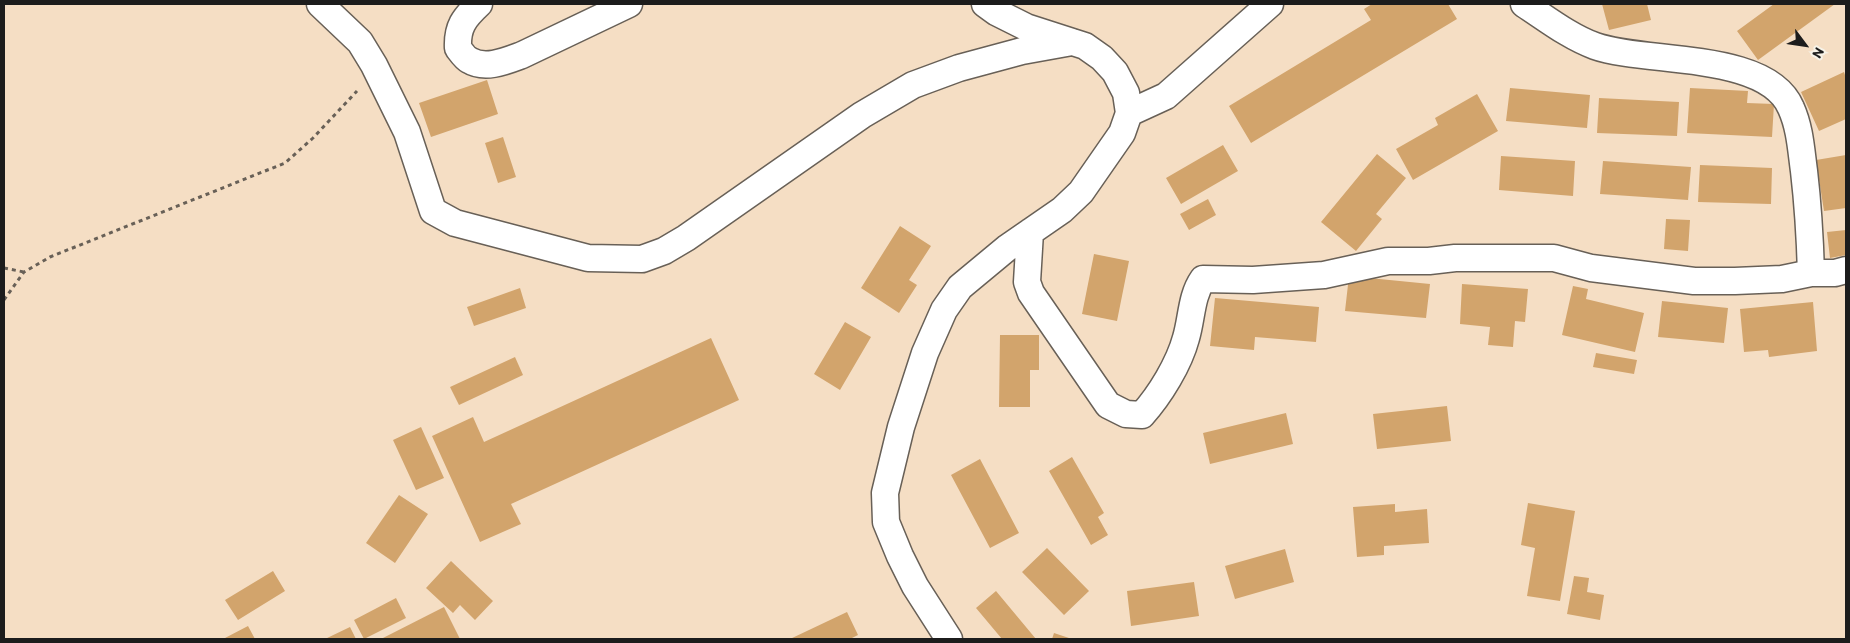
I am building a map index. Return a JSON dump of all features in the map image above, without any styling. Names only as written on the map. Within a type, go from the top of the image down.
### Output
[{"type":"street","points":[[320,4],[360,42],[374,64],[407,132],[433,211],[455,223],[588,258],[642,258],[664,250],[686,238],[862,115],[913,85],[960,68],[1022,51],[1072,42]]},
{"type":"street","points":[[479,4],[467,16],[457,34],[458,48],[468,60],[487,64],[505,62],[522,55],[630,4]]},
{"type":"street","points":[[949,639],[914,586],[886,522],[885,493],[901,427],[925,353],[944,310],[960,287],[1007,248],[1062,210],[1081,192],[1122,133],[1129,113],[1126,93],[1115,72],[1102,58],[1084,46],[1026,27],[996,12],[985,4]]},
{"type":"street","points":[[1129,113],[1166,96],[1270,4]]},
{"type":"street","points":[[1524,4],[1577,38],[1596,47],[1630,54],[1698,61],[1730,68],[1764,80],[1775,87],[1791,107],[1799,130],[1809,216],[1811,273]]},
{"type":"street","points":[[1030,232],[1026,282],[1031,293],[1108,405],[1126,414],[1142,415],[1155,401],[1182,352],[1191,316],[1195,289],[1203,278],[1253,280],[1324,275],[1388,261],[1429,261],[1456,258],[1554,258],[1591,268],[1694,281],[1782,279],[1811,273],[1835,273],[1846,270]]},
{"type":"path","points":[[4,300],[24,272],[50,257],[285,163],[313,138],[356,92],[374,64]]},
{"type":"path","points":[[4,268],[24,272]]},
{"type":"building","points":[[1372,4],[1448,4],[1457,19],[1251,143],[1229,106],[1371,20],[1364,9]]},
{"type":"building","points":[[1602,4],[1647,4],[1651,20],[1609,30]]},
{"type":"building","points":[[1774,4],[1835,4],[1758,60],[1737,31]]},
{"type":"building","points":[[1844,72],[1846,78],[1846,119],[1819,131],[1801,92]]},
{"type":"building","points":[[487,80],[498,114],[431,137],[419,103]]},
{"type":"building","points":[[1510,88],[1590,95],[1587,128],[1506,121]]},
{"type":"building","points":[[1690,88],[1748,91],[1747,103],[1774,104],[1772,137],[1687,133]]},
{"type":"building","points":[[1477,94],[1498,131],[1413,180],[1396,149],[1438,125],[1435,118]]},
{"type":"building","points":[[1599,98],[1679,102],[1677,136],[1597,133]]},
{"type":"building","points":[[503,137],[516,177],[498,183],[485,143]]},
{"type":"building","points":[[1223,145],[1238,171],[1181,204],[1166,178]]},
{"type":"building","points":[[1377,154],[1406,178],[1376,214],[1382,219],[1356,251],[1321,222]]},
{"type":"building","points":[[1846,155],[1846,208],[1824,211],[1816,160]]},
{"type":"building","points":[[1501,156],[1575,161],[1573,196],[1499,190]]},
{"type":"building","points":[[1603,161],[1691,167],[1688,200],[1600,194]]},
{"type":"building","points":[[1700,165],[1772,168],[1771,204],[1698,202]]},
{"type":"building","points":[[1208,199],[1216,215],[1189,230],[1180,214]]},
{"type":"building","points":[[1666,219],[1690,220],[1688,251],[1664,249]]},
{"type":"building","points":[[900,226],[931,246],[909,280],[917,285],[899,313],[861,288]]},
{"type":"building","points":[[1846,230],[1846,255],[1830,258],[1827,232]]},
{"type":"building","points":[[1094,254],[1129,261],[1117,321],[1082,314]]},
{"type":"building","points":[[1349,276],[1430,284],[1426,318],[1345,311]]},
{"type":"building","points":[[1462,284],[1528,289],[1525,322],[1515,321],[1513,347],[1488,345],[1490,327],[1460,324]]},
{"type":"building","points":[[1573,286],[1588,289],[1586,299],[1644,313],[1635,352],[1562,335]]},
{"type":"building","points":[[520,288],[526,308],[474,326],[467,307]]},
{"type":"building","points":[[1215,298],[1319,307],[1316,342],[1255,337],[1254,350],[1210,346]]},
{"type":"building","points":[[1662,301],[1728,308],[1724,343],[1658,337]]},
{"type":"building","points":[[1813,302],[1817,351],[1769,357],[1768,350],[1744,352],[1740,309]]},
{"type":"building","points":[[845,322],[871,337],[840,390],[814,374]]},
{"type":"building","points":[[1000,335],[1039,335],[1039,370],[1030,370],[1030,407],[999,407]]},
{"type":"building","points":[[711,338],[739,400],[511,504],[521,524],[480,542],[432,436],[473,417],[484,442]]},
{"type":"building","points":[[1596,353],[1637,360],[1634,374],[1593,367]]},
{"type":"building","points":[[515,357],[523,375],[459,405],[450,387]]},
{"type":"building","points":[[1447,406],[1451,441],[1377,449],[1373,414]]},
{"type":"building","points":[[1286,413],[1293,444],[1210,464],[1203,433]]},
{"type":"building","points":[[421,427],[444,478],[416,490],[393,440]]},
{"type":"building","points":[[1072,457],[1104,513],[1098,517],[1108,535],[1091,545],[1049,471]]},
{"type":"building","points":[[980,459],[1019,533],[990,548],[951,475]]},
{"type":"building","points":[[399,495],[428,514],[395,563],[366,543]]},
{"type":"building","points":[[1528,503],[1575,511],[1560,601],[1527,596],[1535,548],[1521,545]]},
{"type":"building","points":[[1395,504],[1395,512],[1427,509],[1429,543],[1384,546],[1384,555],[1357,557],[1353,507]]},
{"type":"building","points":[[1047,548],[1089,591],[1064,615],[1022,572]]},
{"type":"building","points":[[1285,549],[1294,582],[1235,599],[1225,566]]},
{"type":"building","points":[[451,561],[493,601],[475,620],[460,605],[453,613],[426,588]]},
{"type":"building","points":[[273,571],[285,591],[238,620],[225,600]]},
{"type":"building","points":[[1574,576],[1589,578],[1587,592],[1604,595],[1600,620],[1567,614]]},
{"type":"building","points":[[1194,582],[1199,616],[1131,626],[1127,591]]},
{"type":"building","points":[[996,591],[1036,639],[1002,639],[976,608]]},
{"type":"building","points":[[396,598],[406,618],[364,639],[354,620]]},
{"type":"building","points":[[444,607],[460,639],[381,639]]},
{"type":"building","points":[[847,612],[858,635],[850,639],[790,639]]},
{"type":"building","points":[[248,626],[255,639],[225,638]]},
{"type":"building","points":[[350,627],[356,639],[325,639]]},
{"type":"building","points":[[1054,633],[1072,639],[1052,639]]}]
